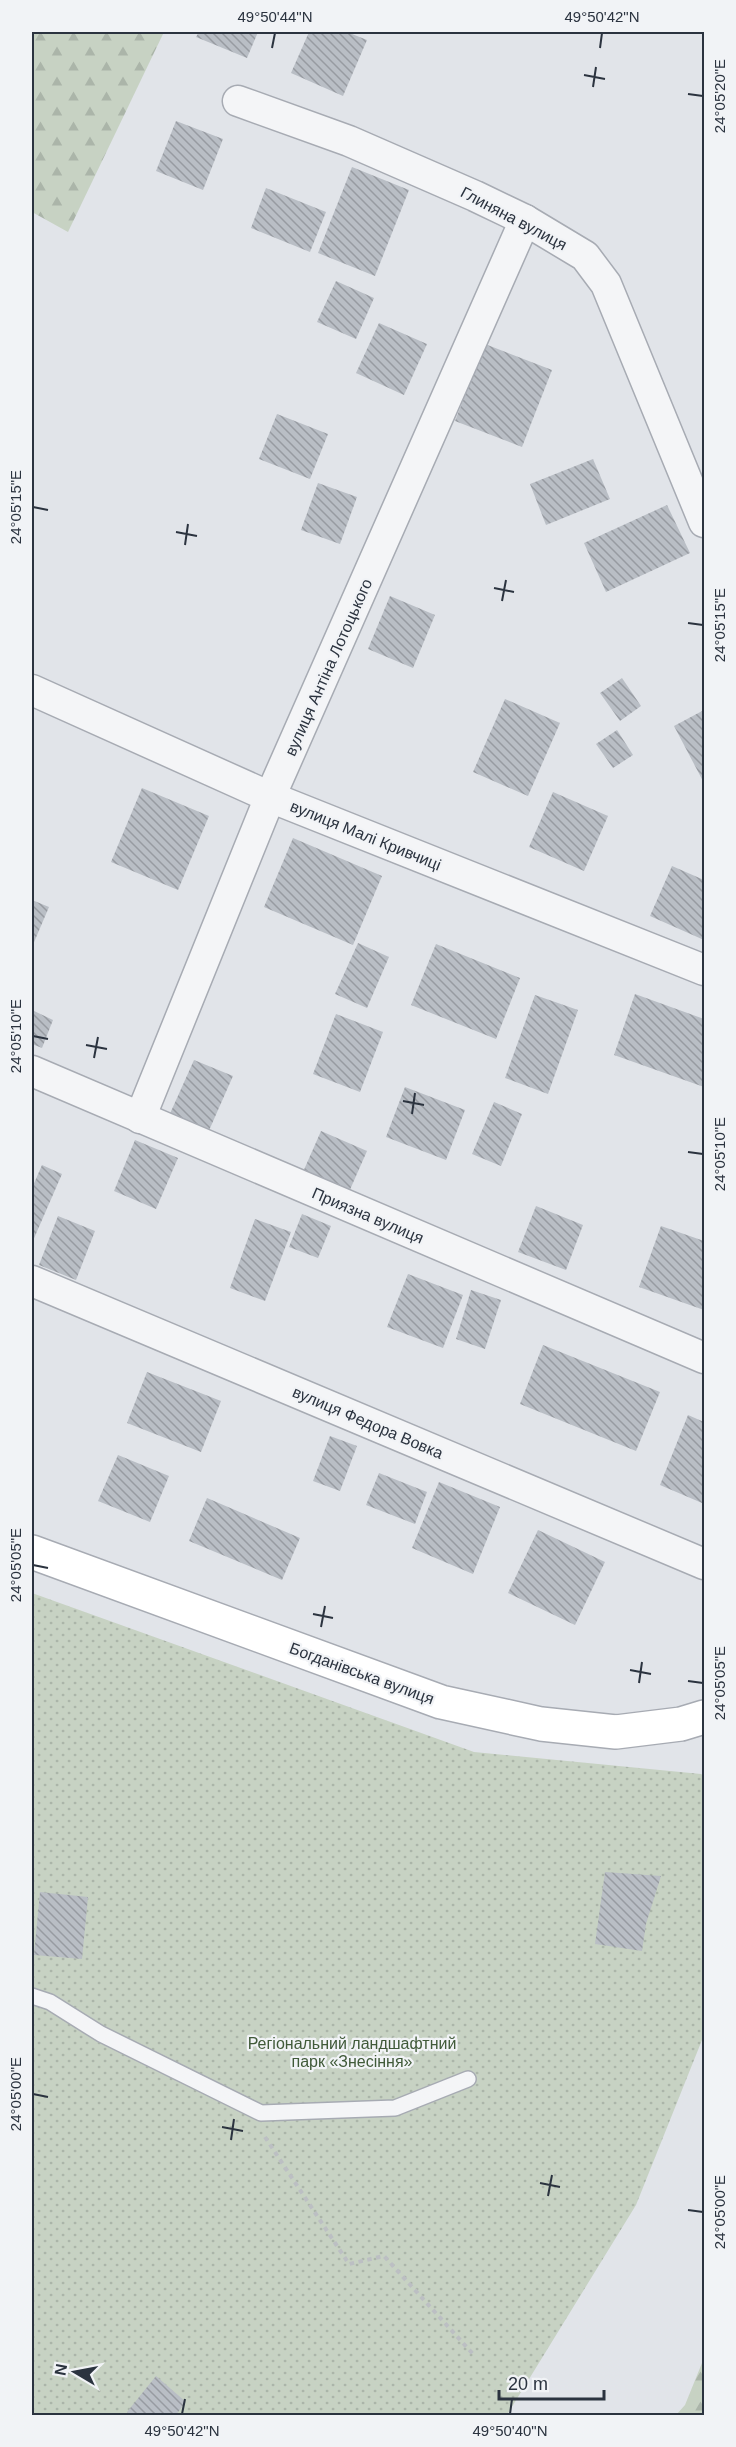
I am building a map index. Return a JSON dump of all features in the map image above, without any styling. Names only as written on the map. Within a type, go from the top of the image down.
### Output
[{"type":"main road","name":"Богданівська вулиця","points":[[32,1552],[441,1702],[541,1724],[616,1732],[681,1724],[705,1717]]},
{"type":"street","name":"Глиняна вулиця","points":[[238,102],[349,141],[475,196],[525,220],[585,256],[606,285],[705,522]]},
{"type":"street","name":"вулиця Антіна Лотоцького","points":[[140,1118],[270,796],[525,220]]},
{"type":"street","name":"вулиця Малі Кривчиці","points":[[32,690],[270,796],[705,970]]},
{"type":"street","name":"Приязна вулиця","points":[[32,1071],[705,1358]]},
{"type":"street","name":"вулиця Федора Вовка","points":[[32,1281],[705,1564]]},
{"type":"lane","points":[[32,1996],[50,2002],[101,2034],[261,2113],[395,2108],[468,2079]]},
{"type":"path","points":[[237,2101],[254,2120],[349,2264],[384,2256],[473,2354]]},
{"type":"green space","points":[[32,32],[164,32],[68,232],[32,212]]},
{"type":"green space","name":"Регіональний ландшафтний парк «Знесіння»","points":[[32,1593],[474,1752],[704,1776],[704,2035],[636,2205],[507,2415],[32,2415]]},
{"type":"green space","points":[[704,2358],[704,2415],[676,2415],[685,2405]]},
{"type":"building","points":[[199,32],[258,32],[247,58],[196,37]]},
{"type":"building","points":[[309,32],[347,32],[367,40],[343,96],[291,73]]},
{"type":"building","points":[[176,121],[223,139],[203,190],[156,171]]},
{"type":"building","points":[[352,167],[409,190],[375,276],[318,253]]},
{"type":"building","points":[[266,188],[326,212],[310,252],[251,228]]},
{"type":"building","points":[[336,281],[374,298],[356,339],[317,322]]},
{"type":"building","points":[[379,323],[427,344],[404,395],[356,373]]},
{"type":"building","points":[[485,344],[552,370],[522,447],[455,421]]},
{"type":"building","points":[[277,414],[328,434],[310,479],[259,459]]},
{"type":"building","points":[[593,459],[610,499],[546,525],[530,484]]},
{"type":"building","points":[[318,483],[357,497],[340,544],[301,530]]},
{"type":"building","points":[[667,505],[690,553],[606,592],[584,543]]},
{"type":"building","points":[[390,596],[435,615],[413,668],[368,649]]},
{"type":"building","points":[[622,678],[641,706],[620,721],[600,693]]},
{"type":"building","points":[[505,699],[560,723],[528,796],[473,772]]},
{"type":"building","points":[[704,710],[704,783],[674,726]]},
{"type":"building","points":[[617,730],[633,755],[613,768],[596,744]]},
{"type":"building","points":[[142,788],[209,816],[178,890],[111,862]]},
{"type":"building","points":[[553,792],[608,816],[584,871],[529,847]]},
{"type":"building","points":[[293,838],[382,876],[353,945],[264,907]]},
{"type":"building","points":[[672,866],[704,880],[704,940],[650,916]]},
{"type":"building","points":[[32,900],[49,907],[32,947]]},
{"type":"building","points":[[358,943],[389,957],[367,1008],[335,994]]},
{"type":"building","points":[[436,944],[520,978],[496,1039],[411,1005]]},
{"type":"building","points":[[635,994],[704,1019],[704,1087],[614,1055]]},
{"type":"building","points":[[535,995],[578,1010],[548,1094],[505,1078]]},
{"type":"building","points":[[32,1010],[53,1020],[42,1048],[32,1044]]},
{"type":"building","points":[[336,1014],[383,1032],[360,1092],[313,1074]]},
{"type":"building","points":[[194,1060],[233,1076],[207,1135],[168,1118]]},
{"type":"building","points":[[405,1087],[465,1110],[446,1160],[386,1137]]},
{"type":"building","points":[[494,1102],[522,1114],[501,1166],[472,1154]]},
{"type":"building","points":[[321,1131],[367,1151],[349,1192],[303,1172]]},
{"type":"building","points":[[135,1140],[178,1158],[156,1209],[114,1191]]},
{"type":"building","points":[[42,1165],[62,1174],[32,1243],[32,1188]]},
{"type":"building","points":[[536,1206],[583,1225],[566,1270],[518,1252]]},
{"type":"building","points":[[302,1214],[331,1226],[318,1258],[289,1247]]},
{"type":"building","points":[[58,1216],[95,1231],[76,1280],[39,1265]]},
{"type":"building","points":[[255,1219],[291,1232],[265,1301],[230,1288]]},
{"type":"building","points":[[661,1226],[704,1241],[704,1310],[639,1287]]},
{"type":"building","points":[[408,1274],[463,1295],[443,1348],[387,1327]]},
{"type":"building","points":[[471,1290],[501,1300],[485,1349],[456,1339]]},
{"type":"building","points":[[543,1345],[660,1392],[636,1451],[520,1404]]},
{"type":"building","points":[[147,1372],[221,1401],[201,1452],[127,1423]]},
{"type":"building","points":[[688,1415],[704,1422],[704,1496],[702,1503],[660,1485]]},
{"type":"building","points":[[330,1436],[357,1446],[340,1491],[313,1481]]},
{"type":"building","points":[[118,1455],[169,1476],[150,1522],[98,1501]]},
{"type":"building","points":[[379,1473],[427,1492],[415,1524],[366,1505]]},
{"type":"building","points":[[439,1482],[500,1507],[473,1574],[412,1548]]},
{"type":"building","points":[[207,1498],[300,1538],[282,1580],[189,1541]]},
{"type":"building","points":[[538,1530],[605,1562],[575,1625],[508,1593]]},
{"type":"building","points":[[605,1872],[661,1876],[646,1924],[642,1951],[595,1944]]},
{"type":"building","points":[[40,1892],[88,1897],[82,1959],[34,1955]]},
{"type":"building","points":[[156,2376],[186,2402],[175,2416],[131,2416],[127,2412]]}]
